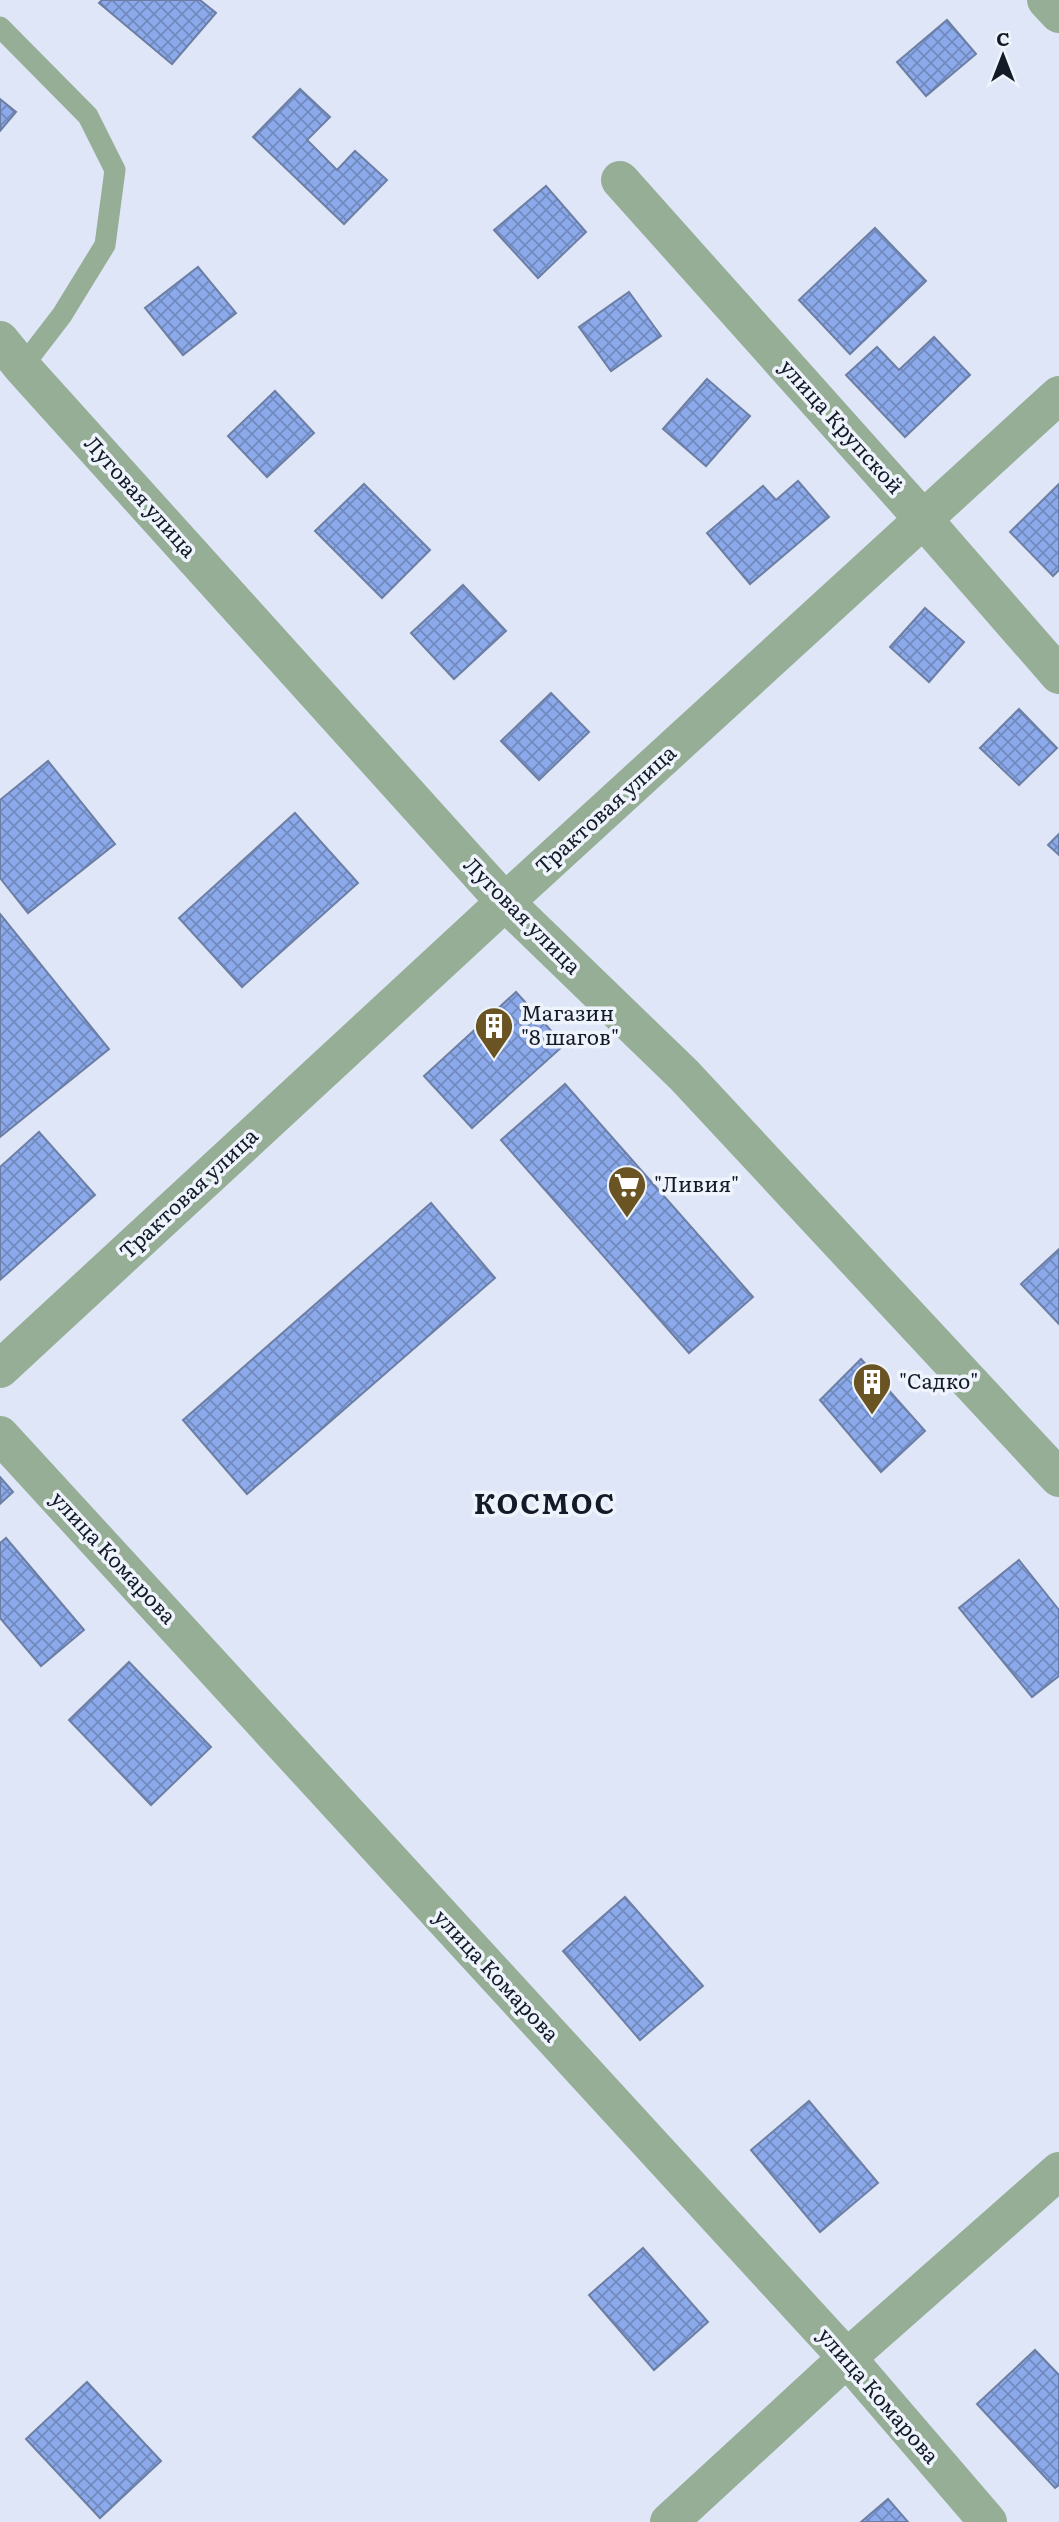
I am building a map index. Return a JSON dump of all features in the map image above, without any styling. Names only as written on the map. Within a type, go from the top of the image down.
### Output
[{"type":"street","points":[[1046,0],[1059,14]]},
{"type":"street","name":"улица Крупской","points":[[620,180],[1059,675]]},
{"type":"street","name":"Луговая улица","points":[[11,353],[505,902],[684,1075],[1059,1478]]},
{"type":"street","name":"Трактовая улица","points":[[0,1369],[1059,394]]},
{"type":"street","name":"улица Комарова","points":[[0,1435],[847,2358],[988,2522]]},
{"type":"street","points":[[669,2522],[847,2358],[1059,2171]]},
{"type":"lane","points":[[0,27],[89,116],[115,170],[105,245],[62,315],[11,353]]},
{"type":"building","points":[[102,0],[200,0],[216,13],[172,64],[99,3]]},
{"type":"building","points":[[947,20],[976,54],[926,96],[897,62]]},
{"type":"building","points":[[300,89],[330,117],[307,140],[337,170],[355,151],[387,180],[344,224],[253,137]]},
{"type":"building","points":[[0,99],[16,112],[0,131]]},
{"type":"building","points":[[546,186],[586,232],[538,278],[494,230]]},
{"type":"building","points":[[875,228],[926,281],[850,354],[799,300]]},
{"type":"building","points":[[198,267],[236,313],[183,355],[145,308]]},
{"type":"building","points":[[629,292],[661,336],[611,371],[579,327]]},
{"type":"building","points":[[934,337],[970,375],[905,437],[846,375],[877,347],[899,370]]},
{"type":"building","points":[[707,379],[750,416],[706,466],[663,429]]},
{"type":"building","points":[[275,391],[314,433],[267,477],[228,436]]},
{"type":"building","points":[[798,481],[829,517],[750,584],[707,533],[763,486],[776,500]]},
{"type":"building","points":[[364,484],[430,550],[382,598],[315,531]]},
{"type":"building","points":[[1059,484],[1059,570],[1053,576],[1010,532]]},
{"type":"building","points":[[463,585],[506,631],[454,679],[411,633]]},
{"type":"building","points":[[925,608],[964,642],[929,682],[890,647]]},
{"type":"building","points":[[551,693],[589,732],[539,780],[501,741]]},
{"type":"building","points":[[1019,709],[1057,748],[1019,785],[980,748]]},
{"type":"building","points":[[48,761],[115,844],[28,913],[0,878],[0,800]]},
{"type":"building","points":[[295,813],[358,883],[242,987],[179,918]]},
{"type":"building","points":[[1059,834],[1059,855],[1048,845]]},
{"type":"building","points":[[0,914],[109,1049],[0,1137]]},
{"type":"building","name":"Магазин \"8 шагов\"","points":[[516,992],[564,1045],[472,1128],[424,1076]]},
{"type":"building","name":"\"Ливия\"","points":[[565,1084],[753,1297],[689,1353],[501,1140]]},
{"type":"building","points":[[39,1132],[95,1195],[0,1280],[0,1167]]},
{"type":"building","points":[[431,1203],[495,1278],[247,1494],[183,1420]]},
{"type":"building","points":[[1059,1249],[1059,1324],[1021,1284]]},
{"type":"building","name":"\"Садко\"","points":[[861,1359],[925,1431],[881,1472],[820,1400]]},
{"type":"building","points":[[0,1477],[13,1492],[0,1504]]},
{"type":"building","points":[[6,1538],[84,1630],[41,1666],[0,1618],[0,1543]]},
{"type":"building","points":[[1019,1560],[1059,1610],[1059,1676],[1032,1697],[959,1608]]},
{"type":"building","points":[[129,1662],[211,1747],[151,1805],[69,1720]]},
{"type":"building","points":[[625,1897],[703,1986],[640,2040],[563,1951]]},
{"type":"building","points":[[809,2101],[878,2183],[820,2232],[751,2150]]},
{"type":"building","points":[[643,2248],[708,2322],[654,2370],[589,2295]]},
{"type":"building","points":[[1035,2350],[1059,2375],[1059,2485],[1055,2488],[977,2404]]},
{"type":"building","points":[[87,2382],[161,2461],[100,2518],[26,2439]]},
{"type":"building","points":[[888,2499],[908,2522],[861,2522]]},
{"type":"place","name":"Магазин \"8 шагов\"","points":[[494,1060]]},
{"type":"place","name":"\"Ливия\"","points":[[627,1219]]},
{"type":"place","name":"\"Садко\"","points":[[872,1416]]},
{"type":"district","name":"КОСМОС","points":[[545,1504]]}]
